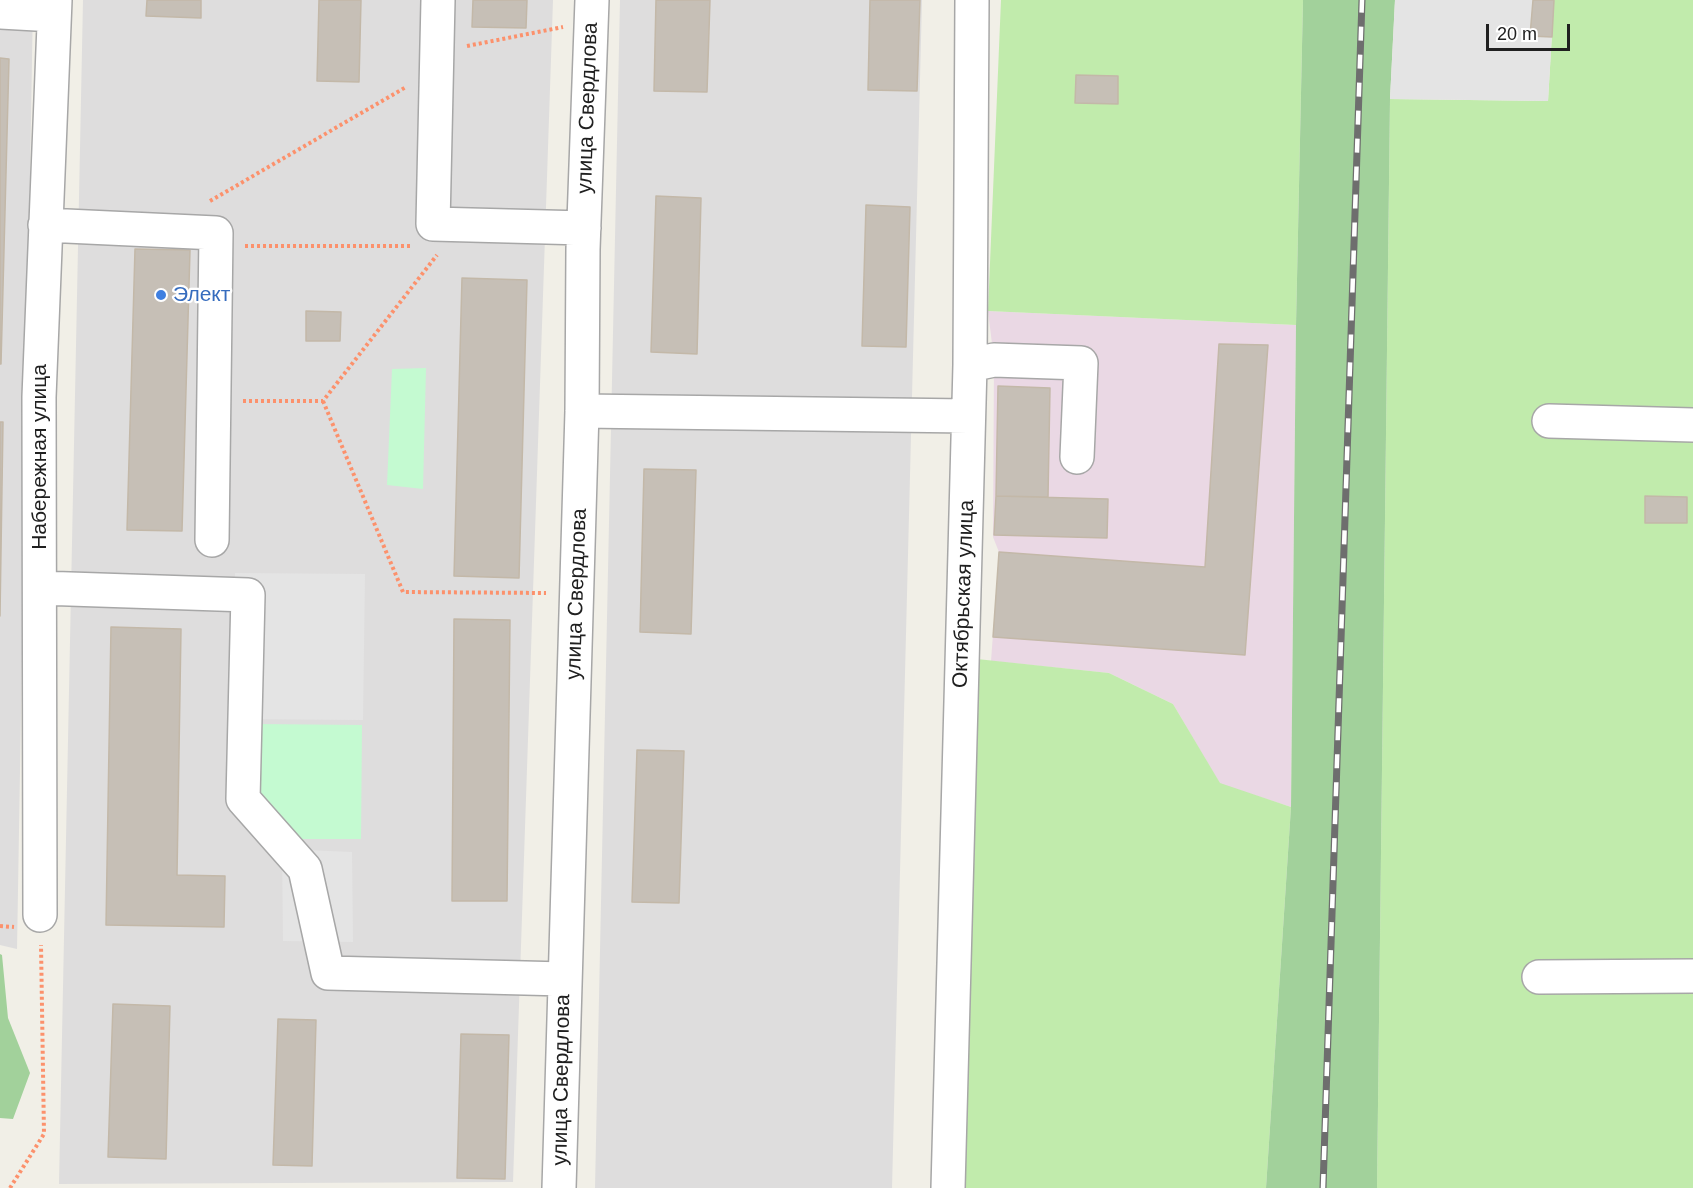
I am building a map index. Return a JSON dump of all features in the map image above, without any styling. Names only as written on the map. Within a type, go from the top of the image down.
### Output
[{"type":"street","points":[[438,0],[433,224],[445,235],[584,228]]},
{"type":"street","name":"Октябрьская улица","points":[[948,1188],[970,365],[972,0]]},
{"type":"street","points":[[0,12],[54,8]]},
{"type":"street","name":"Набережная улица","points":[[40,915],[39,397],[54,8]]},
{"type":"street","name":"улица Свердлова","points":[[560,1188],[591,11]]},
{"type":"street","points":[[45,225],[216,233],[212,540]]},
{"type":"street","points":[[970,365],[994,360],[1082,363],[1077,457]]},
{"type":"street","points":[[582,411],[968,416]]},
{"type":"street","points":[[1549,421],[1693,425]]},
{"type":"street","points":[[40,588],[248,596],[243,800],[305,869],[328,973],[564,979]]},
{"type":"street","points":[[1539,977],[1693,976]]},
{"type":"path","points":[[201,206],[437,61],[591,11]]},
{"type":"path","points":[[216,246],[445,235]]},
{"type":"path","points":[[324,401],[445,235]]},
{"type":"path","points":[[214,401],[324,401]]},
{"type":"path","points":[[324,401],[403,592],[577,594]]},
{"type":"path","points":[[10,1188],[44,1134],[40,915]]},
{"type":"shaded area","points":[[0,0],[33,0],[17,949],[0,945]]},
{"type":"shaded area","points":[[83,0],[553,0],[513,1182],[59,1184]]},
{"type":"shaded area","points":[[620,0],[922,0],[892,1188],[595,1188]]},
{"type":"shaded area","points":[[1395,0],[1554,0],[1548,101],[1390,99]]},
{"type":"shaded area","points":[[988,311],[1296,325],[1291,807],[1220,784],[1173,704],[1109,673],[991,661],[999,552],[993,537],[994,360]]},
{"type":"shaded area","points":[[235,573],[365,574],[363,720],[234,719]]},
{"type":"shaded area","points":[[282,849],[352,852],[353,942],[283,941]]},
{"type":"green space","points":[[1001,0],[1303,0],[1296,325],[988,311]]},
{"type":"green space","points":[[1303,0],[1395,0],[1390,99],[1377,1188],[1266,1188],[1291,807],[1296,325]]},
{"type":"green space","points":[[1554,0],[1693,0],[1693,1188],[1377,1188],[1390,99],[1548,101]]},
{"type":"green space","points":[[426,368],[423,489],[387,485],[392,369]]},
{"type":"green space","points":[[977,659],[1109,673],[1173,704],[1220,783],[1291,807],[1266,1188],[964,1188]]},
{"type":"green space","points":[[255,724],[362,725],[361,839],[291,839],[255,799]]},
{"type":"green space","points":[[0,954],[2,955],[8,1018],[30,1073],[13,1119],[0,1118]]},
{"type":"building","points":[[147,0],[201,0],[201,18],[146,16]]},
{"type":"building","points":[[319,0],[361,0],[359,82],[317,81]]},
{"type":"building","points":[[473,0],[527,0],[526,28],[472,27]]},
{"type":"building","points":[[656,0],[710,0],[707,92],[654,91]]},
{"type":"building","points":[[870,0],[920,0],[917,91],[868,90]]},
{"type":"building","points":[[1533,0],[1554,0],[1552,37],[1530,36]]},
{"type":"building","points":[[0,58],[9,59],[1,364],[0,364]]},
{"type":"building","points":[[1076,75],[1118,76],[1118,104],[1075,103]]},
{"type":"building","points":[[656,196],[701,198],[697,354],[651,352]]},
{"type":"building","points":[[866,205],[910,207],[906,347],[862,346]]},
{"type":"building","points":[[135,249],[190,250],[182,531],[127,530]]},
{"type":"building","points":[[462,278],[527,280],[519,578],[454,576]]},
{"type":"building","points":[[306,311],[341,312],[340,341],[306,341]]},
{"type":"building","points":[[1219,344],[1268,345],[1245,655],[993,637],[999,552],[1205,567]]},
{"type":"building","points":[[998,386],[1050,388],[1048,497],[996,496]]},
{"type":"building","points":[[0,422],[3,422],[0,616]]},
{"type":"building","points":[[644,469],[696,470],[691,634],[640,632]]},
{"type":"building","points":[[996,496],[1108,499],[1107,538],[994,535]]},
{"type":"building","points":[[1645,496],[1687,497],[1687,523],[1645,523]]},
{"type":"building","points":[[454,619],[510,620],[507,901],[452,901]]},
{"type":"building","points":[[111,627],[181,629],[177,875],[225,876],[224,927],[106,925]]},
{"type":"building","points":[[637,750],[684,751],[679,903],[632,902]]},
{"type":"building","points":[[113,1004],[170,1006],[166,1159],[108,1157]]},
{"type":"building","points":[[278,1019],[316,1020],[312,1166],[273,1165]]},
{"type":"building","points":[[461,1034],[509,1035],[505,1179],[457,1178]]},
{"type":"railway","points":[[1323,1188],[1362,0]]},
{"type":"place","name":"Элект","points":[[161,295]]}]
